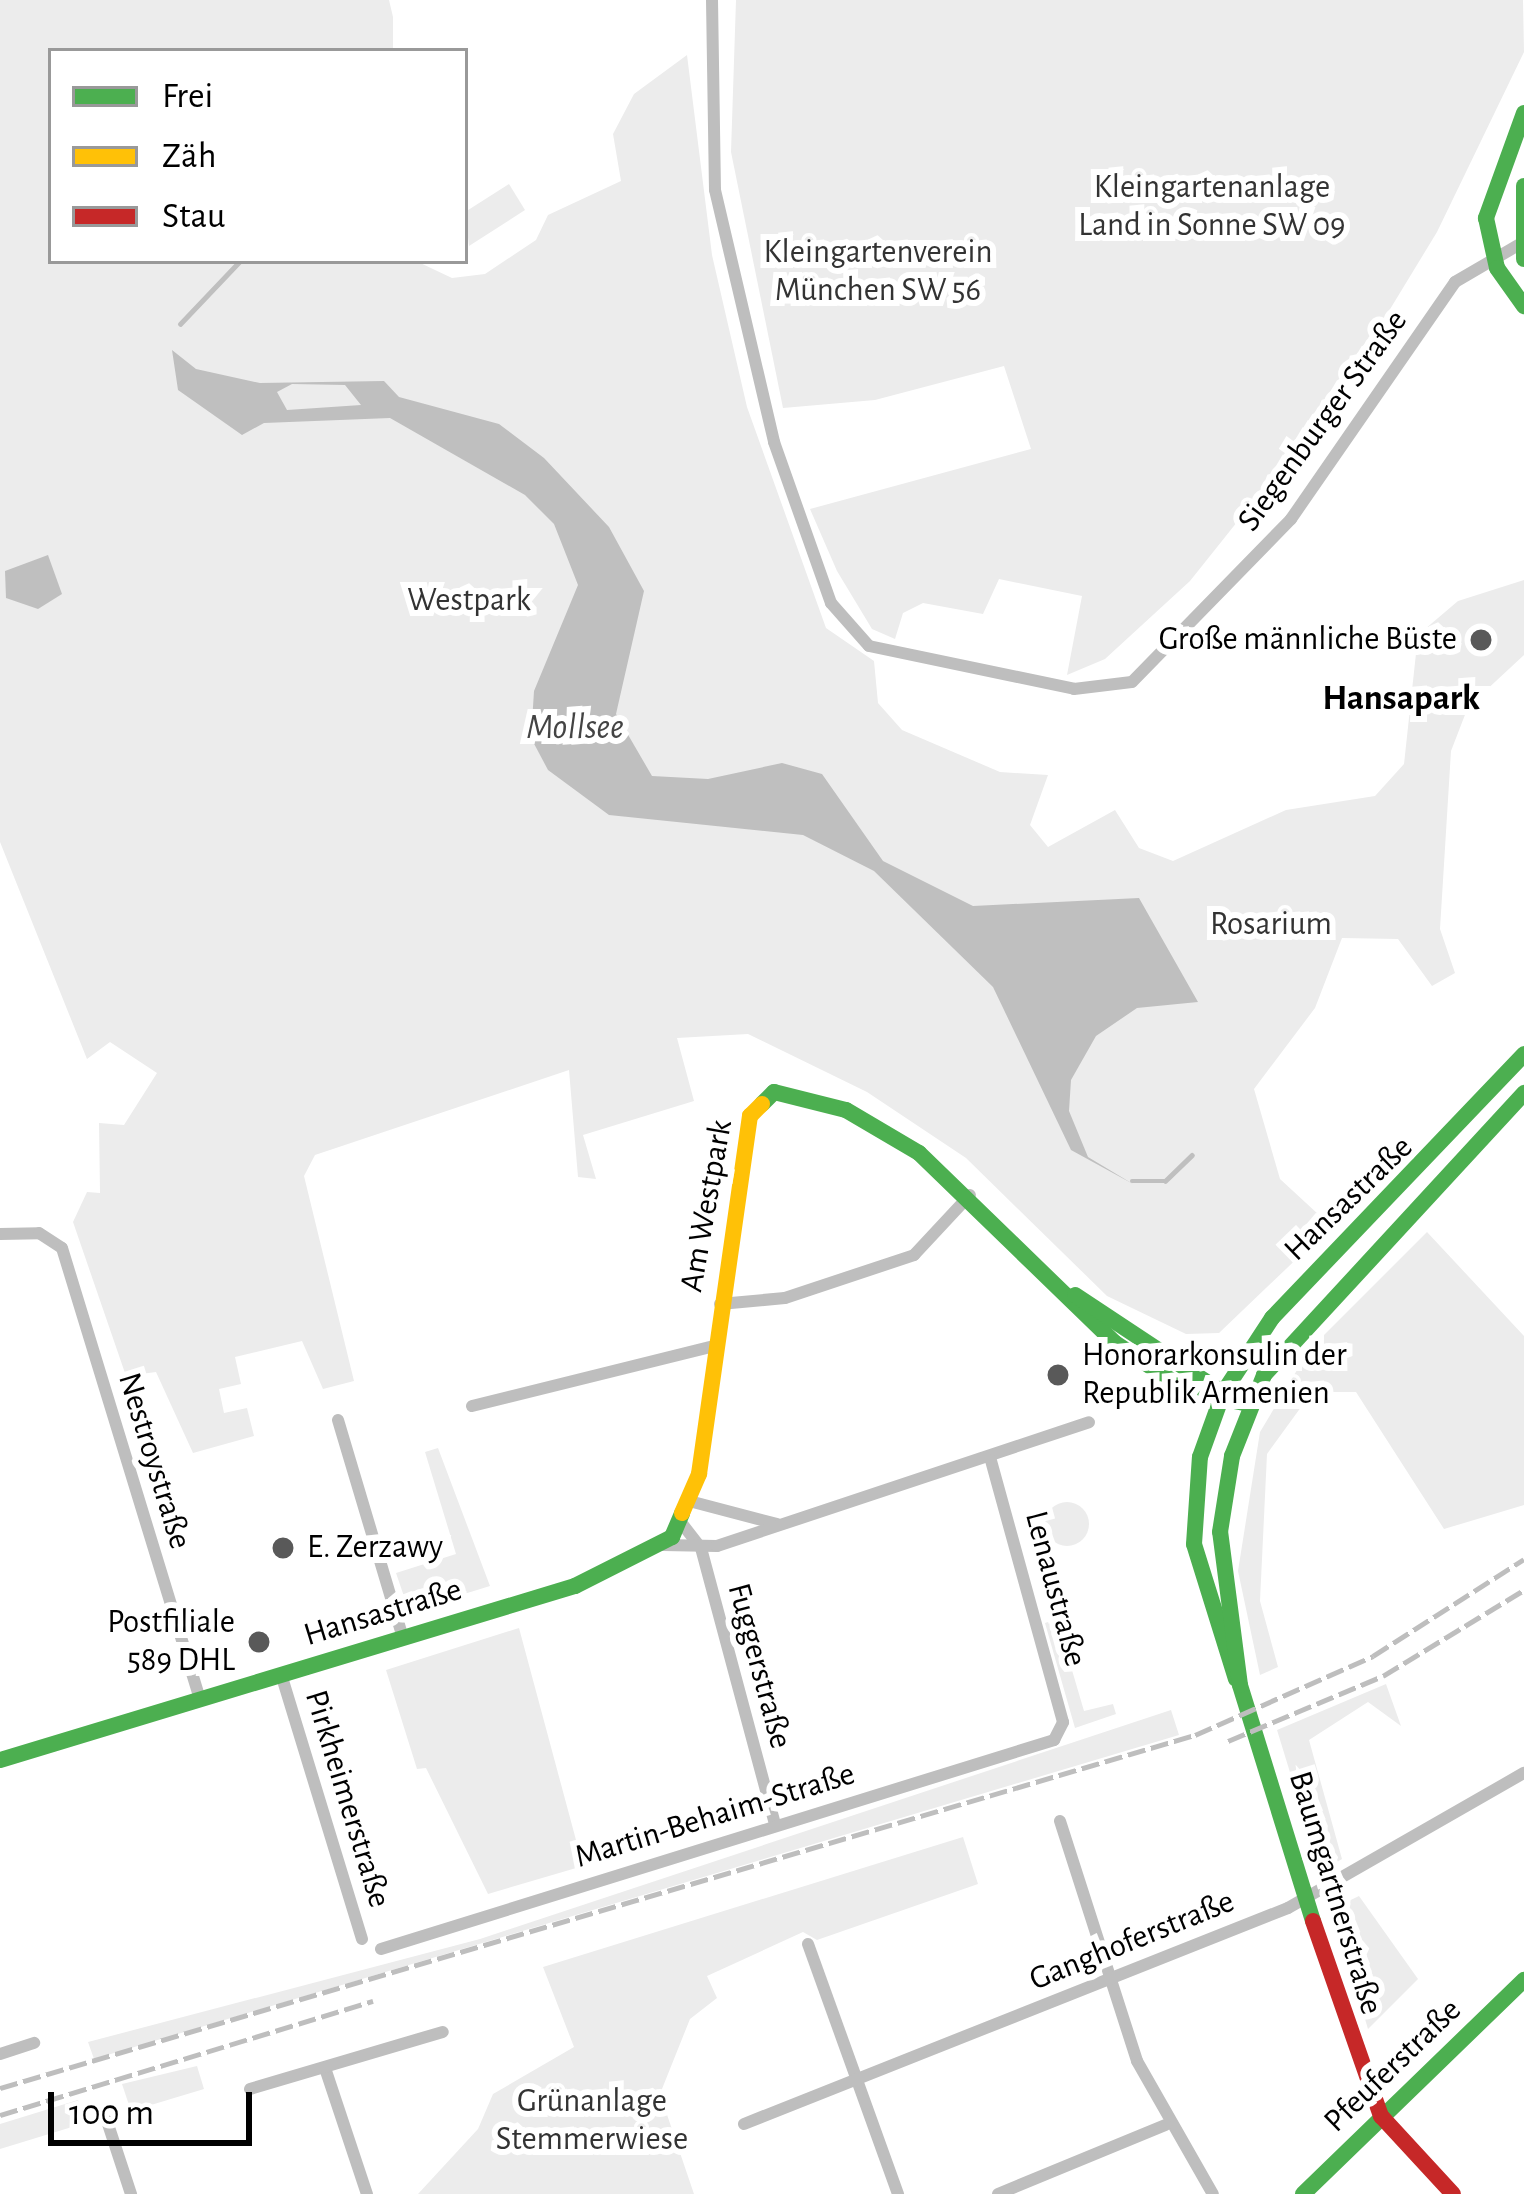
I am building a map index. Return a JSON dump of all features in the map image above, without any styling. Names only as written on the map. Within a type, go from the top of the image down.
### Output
[{"type":"main road","points":[[1524,113],[1489,201],[1492,254],[1524,306]]},
{"type":"main road","points":[[1522,252],[1524,186]]},
{"type":"main road","name":"Hansastraße","points":[[1223,1393],[1288,1300],[1524,1054]]},
{"type":"main road","name":"Am Westpark","points":[[663,1545],[682,1526],[693,1502],[720,1304],[762,1096],[790,1090],[847,1110],[971,1194],[1066,1289],[1223,1393],[1250,1404]]},
{"type":"main road","name":"Hansastraße","points":[[1250,1404],[1298,1326],[1524,1093]]},
{"type":"main road","name":"Baumgartnerstraße","points":[[1223,1393],[1200,1457],[1194,1544],[1305,1900],[1381,2116]]},
{"type":"main road","name":"Baumgartnerstraße","points":[[1240,1685],[1220,1532],[1250,1404]]},
{"type":"main road","name":"Hansastraße","points":[[0,1760],[589,1580],[663,1545]]},
{"type":"main road","name":"Pfeuferstraße","points":[[1303,2194],[1524,1980]]},
{"type":"main road","points":[[1381,2116],[1453,2194]]},
{"type":"street","name":"Siegenburger Straße","points":[[712,0],[715,190],[775,442],[831,603],[869,646],[1074,689],[1140,677],[1281,532],[1455,282],[1492,254],[1522,252]]},
{"type":"street","points":[[720,1304],[785,1298],[914,1255],[971,1194]]},
{"type":"street","name":"Nestroystraße","points":[[0,1234],[55,1239],[200,1700]]},
{"type":"street","points":[[472,1406],[715,1346]]},
{"type":"street","points":[[338,1420],[403,1638]]},
{"type":"street","name":"Hansastraße","points":[[663,1545],[701,1548],[991,1461],[1088,1422]]},
{"type":"street","name":"Lenaustraße","points":[[991,1461],[1063,1732]]},
{"type":"street","points":[[693,1502],[778,1524]]},
{"type":"street","name":"Fuggerstraße","points":[[682,1526],[701,1548],[775,1825]]},
{"type":"street","name":"Pirkheimerstraße","points":[[281,1674],[362,1939]]},
{"type":"street","name":"Martin-Behaim-Straße","points":[[381,1949],[1063,1732]]},
{"type":"street","name":"Ganghoferstraße","points":[[744,2124],[1305,1900],[1524,1773]]},
{"type":"street","points":[[1060,1821],[1107,1981],[1166,2125],[1213,2194]]},
{"type":"street","points":[[808,1944],[898,2194]]},
{"type":"street","points":[[250,2090],[443,2032]]},
{"type":"street","points":[[0,2054],[34,2044]]},
{"type":"street","points":[[325,2068],[367,2194]]},
{"type":"street","points":[[106,2121],[131,2194]]},
{"type":"street","points":[[998,2194],[1166,2125]]},
{"type":"green space","name":"Westpark","points":[[0,0],[389,0],[393,17],[393,48],[48,48],[48,264],[422,264],[452,278],[485,274],[536,240],[548,215],[621,181],[613,134],[634,94],[687,55],[712,255],[747,407],[826,628],[874,661],[878,703],[902,730],[1000,772],[1048,775],[1030,825],[1048,847],[1115,810],[1139,848],[1173,861],[1286,810],[1375,796],[1404,764],[1418,635],[1458,601],[1524,580],[1524,655],[1468,707],[1451,751],[1440,929],[1455,973],[1432,986],[1398,939],[1342,938],[1315,1008],[1254,1089],[1280,1179],[1331,1226],[1219,1333],[1186,1334],[1107,1296],[966,1158],[867,1092],[748,1034],[677,1038],[694,1101],[583,1135],[596,1179],[578,1177],[569,1070],[315,1155],[304,1176],[354,1381],[323,1389],[302,1341],[235,1357],[241,1384],[219,1389],[224,1413],[247,1408],[254,1436],[193,1453],[156,1372],[126,1376],[73,1222],[87,1192],[100,1193],[99,1123],[124,1125],[157,1073],[110,1042],[87,1059],[0,842]]},
{"type":"green space","name":"Kleingartenanlage Land in Sonne SW 09","points":[[736,0],[1523,0],[1524,52],[1437,232],[1336,398],[1190,581],[1105,659],[1067,675],[1082,596],[999,579],[983,614],[923,603],[903,613],[895,639],[872,629],[837,571],[810,509],[1031,449],[1004,366],[875,400],[783,408],[731,152]]},
{"type":"green space","points":[[509,184],[525,210],[469,246],[468,210]]},
{"type":"green space","points":[[1427,1232],[1524,1336],[1524,1505],[1444,1529],[1356,1392],[1312,1392],[1267,1454],[1260,1601],[1278,1667],[1260,1675],[1238,1571],[1260,1432],[1309,1350]]},
{"type":"green space","points":[[438,1448],[490,1586],[409,1611],[396,1573],[456,1554],[425,1452]]},
{"type":"green space","points":[[1067,1502],[1083,1508],[1089,1524],[1083,1540],[1067,1546],[1051,1540],[1045,1524],[1051,1508]]},
{"type":"green space","points":[[1057,1619],[1084,1711],[1113,1704],[1116,1714],[1075,1728],[1045,1623]]},
{"type":"green space","points":[[519,1628],[583,1866],[488,1894],[426,1768],[417,1769],[386,1670]]},
{"type":"green space","points":[[1386,1684],[1401,1726],[1368,1702],[1309,1740],[1342,1859],[1329,1867],[1316,1857],[1277,1730]]},
{"type":"green space","points":[[1171,1710],[1179,1735],[94,2059],[88,2042],[480,1939]]},
{"type":"green space","name":"Grünanlage Stemmerwiese","points":[[963,1837],[978,1884],[817,1940],[803,1932],[707,1976],[717,1998],[690,2019],[660,2094],[694,2194],[418,2194],[478,2129],[493,2094],[574,2047],[543,1967]]},
{"type":"green space","points":[[1359,1896],[1418,1979],[1368,2029],[1332,1909]]},
{"type":"green space","points":[[197,2066],[204,2089],[131,2111],[122,2084]]},
{"type":"green space","points":[[78,2100],[85,2123],[0,2149],[0,2124]]},
{"type":"water","name":"Mollsee","points":[[172,350],[196,369],[260,383],[384,381],[399,397],[499,424],[544,458],[609,527],[644,591],[616,714],[652,776],[708,779],[782,763],[822,774],[883,861],[973,906],[1139,898],[1198,1002],[1137,1008],[1096,1036],[1071,1080],[1069,1111],[1088,1157],[1133,1184],[1071,1150],[993,987],[874,871],[803,835],[609,815],[548,770],[531,738],[534,691],[578,585],[554,524],[525,495],[390,418],[264,423],[242,435],[178,390]],"holes":[[[292,384],[345,385],[361,405],[287,410],[277,392]]]},
{"type":"water","points":[[48,555],[62,594],[38,609],[6,598],[5,571]]},
{"type":"waterway","points":[[180,324],[237,264]]},
{"type":"waterway","points":[[1132,1181],[1165,1181],[1192,1155]]},
{"type":"railway","points":[[0,2088],[1195,1735],[1373,1656],[1524,1559]]},
{"type":"railway","points":[[1228,1741],[1383,1676],[1524,1590]]},
{"type":"railway","points":[[0,2115],[373,2001]]},
{"type":"traffic: fast","points":[[1524,113],[1486,218],[1497,268],[1524,306]]},
{"type":"traffic: fast","points":[[1524,186],[1524,259]]},
{"type":"traffic: fast","points":[[1236,1679],[1194,1544],[1200,1457],[1223,1393],[1272,1318],[1524,1054]]},
{"type":"traffic: fast","points":[[762,1104],[774,1092],[846,1110],[919,1153],[1115,1343],[1189,1392],[1249,1404]]},
{"type":"traffic: fast","points":[[1313,1921],[1240,1685],[1220,1532],[1232,1456],[1264,1375],[1524,1093]]},
{"type":"traffic: fast","points":[[1075,1295],[1223,1393]]},
{"type":"traffic: fast","points":[[0,1760],[575,1586],[672,1537],[682,1513]]},
{"type":"traffic: fast","points":[[1303,2194],[1524,1980]]},
{"type":"traffic: slow","points":[[682,1513],[699,1474],[750,1116],[762,1104]]},
{"type":"traffic: jam","points":[[1313,1921],[1381,2116],[1453,2194]]},
{"type":"place","name":"Große männliche Büste","points":[[1481,640]]},
{"type":"place","name":"Honorarkonsulin der Republik Armenien","points":[[1058,1375]]},
{"type":"place","name":"E. Zerzawy","points":[[283,1548]]},
{"type":"place","name":"Postfiliale 589 DHL","points":[[259,1642]]},
{"type":"district","name":"Hansapark","points":[[1401,699]]},
{"type":"park label","name":"Kleingartenverein München SW 56","points":[[878,272]]},
{"type":"park label","name":"Rosarium","points":[[1271,925]]}]
